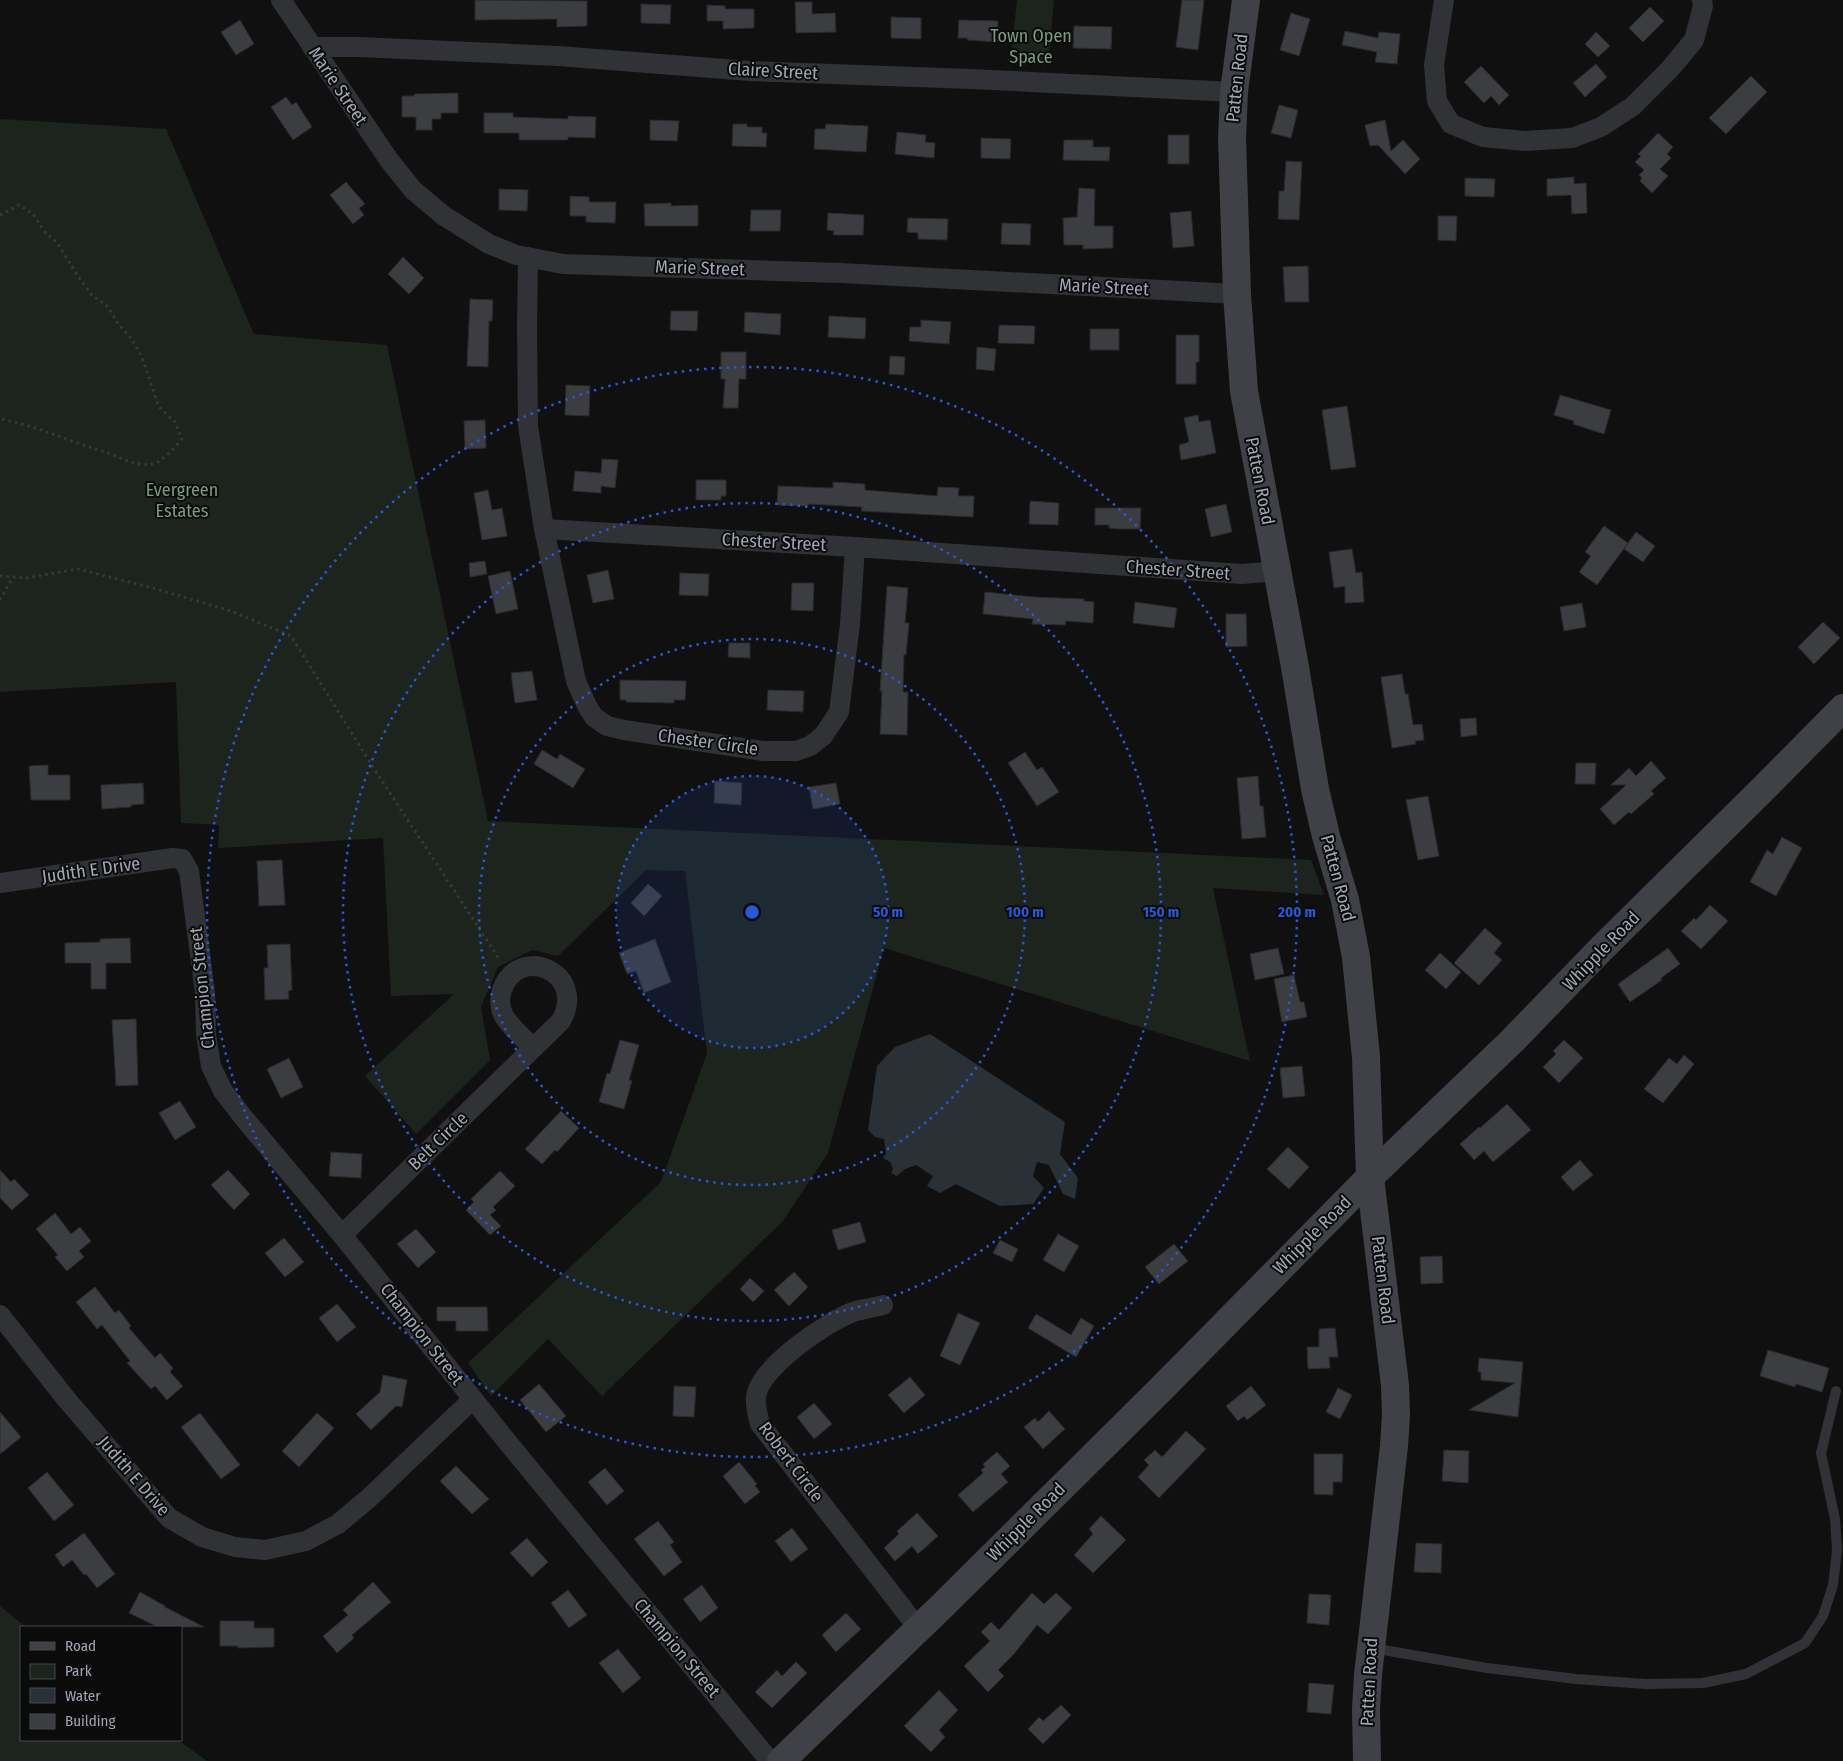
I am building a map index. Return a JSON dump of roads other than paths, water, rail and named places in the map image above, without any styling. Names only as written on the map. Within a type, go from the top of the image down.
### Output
[{"type":"street","name":"Marie Street","points":[[281,0],[389,160],[413,190],[444,216],[489,244],[516,255],[563,264],[840,273],[1238,294]]},
{"type":"street","name":"Patten Road","points":[[1246,0],[1234,92],[1232,138],[1241,362],[1246,409],[1278,571],[1315,789],[1326,836],[1345,900],[1356,957],[1366,1057],[1370,1177],[1392,1353],[1396,1415],[1371,1648],[1366,1709],[1367,1761]]},
{"type":"street","points":[[1444,0],[1434,65],[1437,101],[1451,124],[1483,137],[1525,141],[1572,138],[1602,127],[1633,106],[1670,70],[1694,40],[1703,6],[1702,0]]},
{"type":"street","name":"Claire Street","points":[[312,47],[360,47],[558,56],[750,71],[1234,92]]},
{"type":"street","points":[[528,257],[528,426],[544,530]]},
{"type":"street","name":"Chester Circle","points":[[544,530],[576,681],[594,717],[607,726],[624,730],[764,751],[796,751],[810,746],[823,736],[839,712],[850,624],[855,547]]},
{"type":"street","name":"Chester Street","points":[[544,530],[855,547],[1242,574],[1278,571]]},
{"type":"street","name":"Whipple Road","points":[[781,1761],[1162,1388],[1370,1177],[1512,1042],[1602,948],[1843,708]]},
{"type":"street","name":"Judith E Drive","points":[[0,883],[173,858],[182,859]]},
{"type":"street","name":"Champion Street","points":[[182,859],[189,871],[211,1066],[223,1091],[770,1761]]},
{"type":"street","name":"Belt Circle","points":[[342,1235],[533,1048],[560,1021],[566,1011],[568,1000],[566,989],[561,979],[552,971],[542,967],[531,966],[510,975],[502,989],[500,1006],[504,1016],[533,1048]]},
{"type":"street","name":"Robert Circle","points":[[883,1305],[853,1312],[824,1326],[799,1344],[761,1382],[756,1396],[756,1410],[760,1424],[918,1628]]},
{"type":"street","name":"Judith E Drive","points":[[0,1315],[67,1400],[169,1518],[202,1537],[235,1548],[265,1550],[306,1541],[338,1524],[369,1498],[473,1399]]},
{"type":"lane","points":[[1371,1648],[1487,1668],[1576,1679],[1646,1684],[1703,1682],[1746,1674],[1806,1643],[1823,1616],[1834,1585],[1835,1519],[1821,1453],[1825,1428],[1836,1391]]},
{"type":"water","points":[[930,1034],[1065,1122],[1060,1154],[1078,1178],[1075,1199],[1063,1194],[1049,1165],[1037,1162],[1033,1176],[1044,1188],[1033,1204],[1000,1206],[956,1184],[940,1193],[927,1186],[933,1176],[916,1165],[905,1169],[897,1176],[891,1173],[893,1169],[890,1162],[883,1158],[886,1153],[884,1139],[875,1137],[868,1130],[877,1066],[895,1047]]},
{"type":"park label","name":"Town Open Space","points":[[1031,46]]},
{"type":"park label","name":"Evergreen Estates","points":[[182,500]]}]
